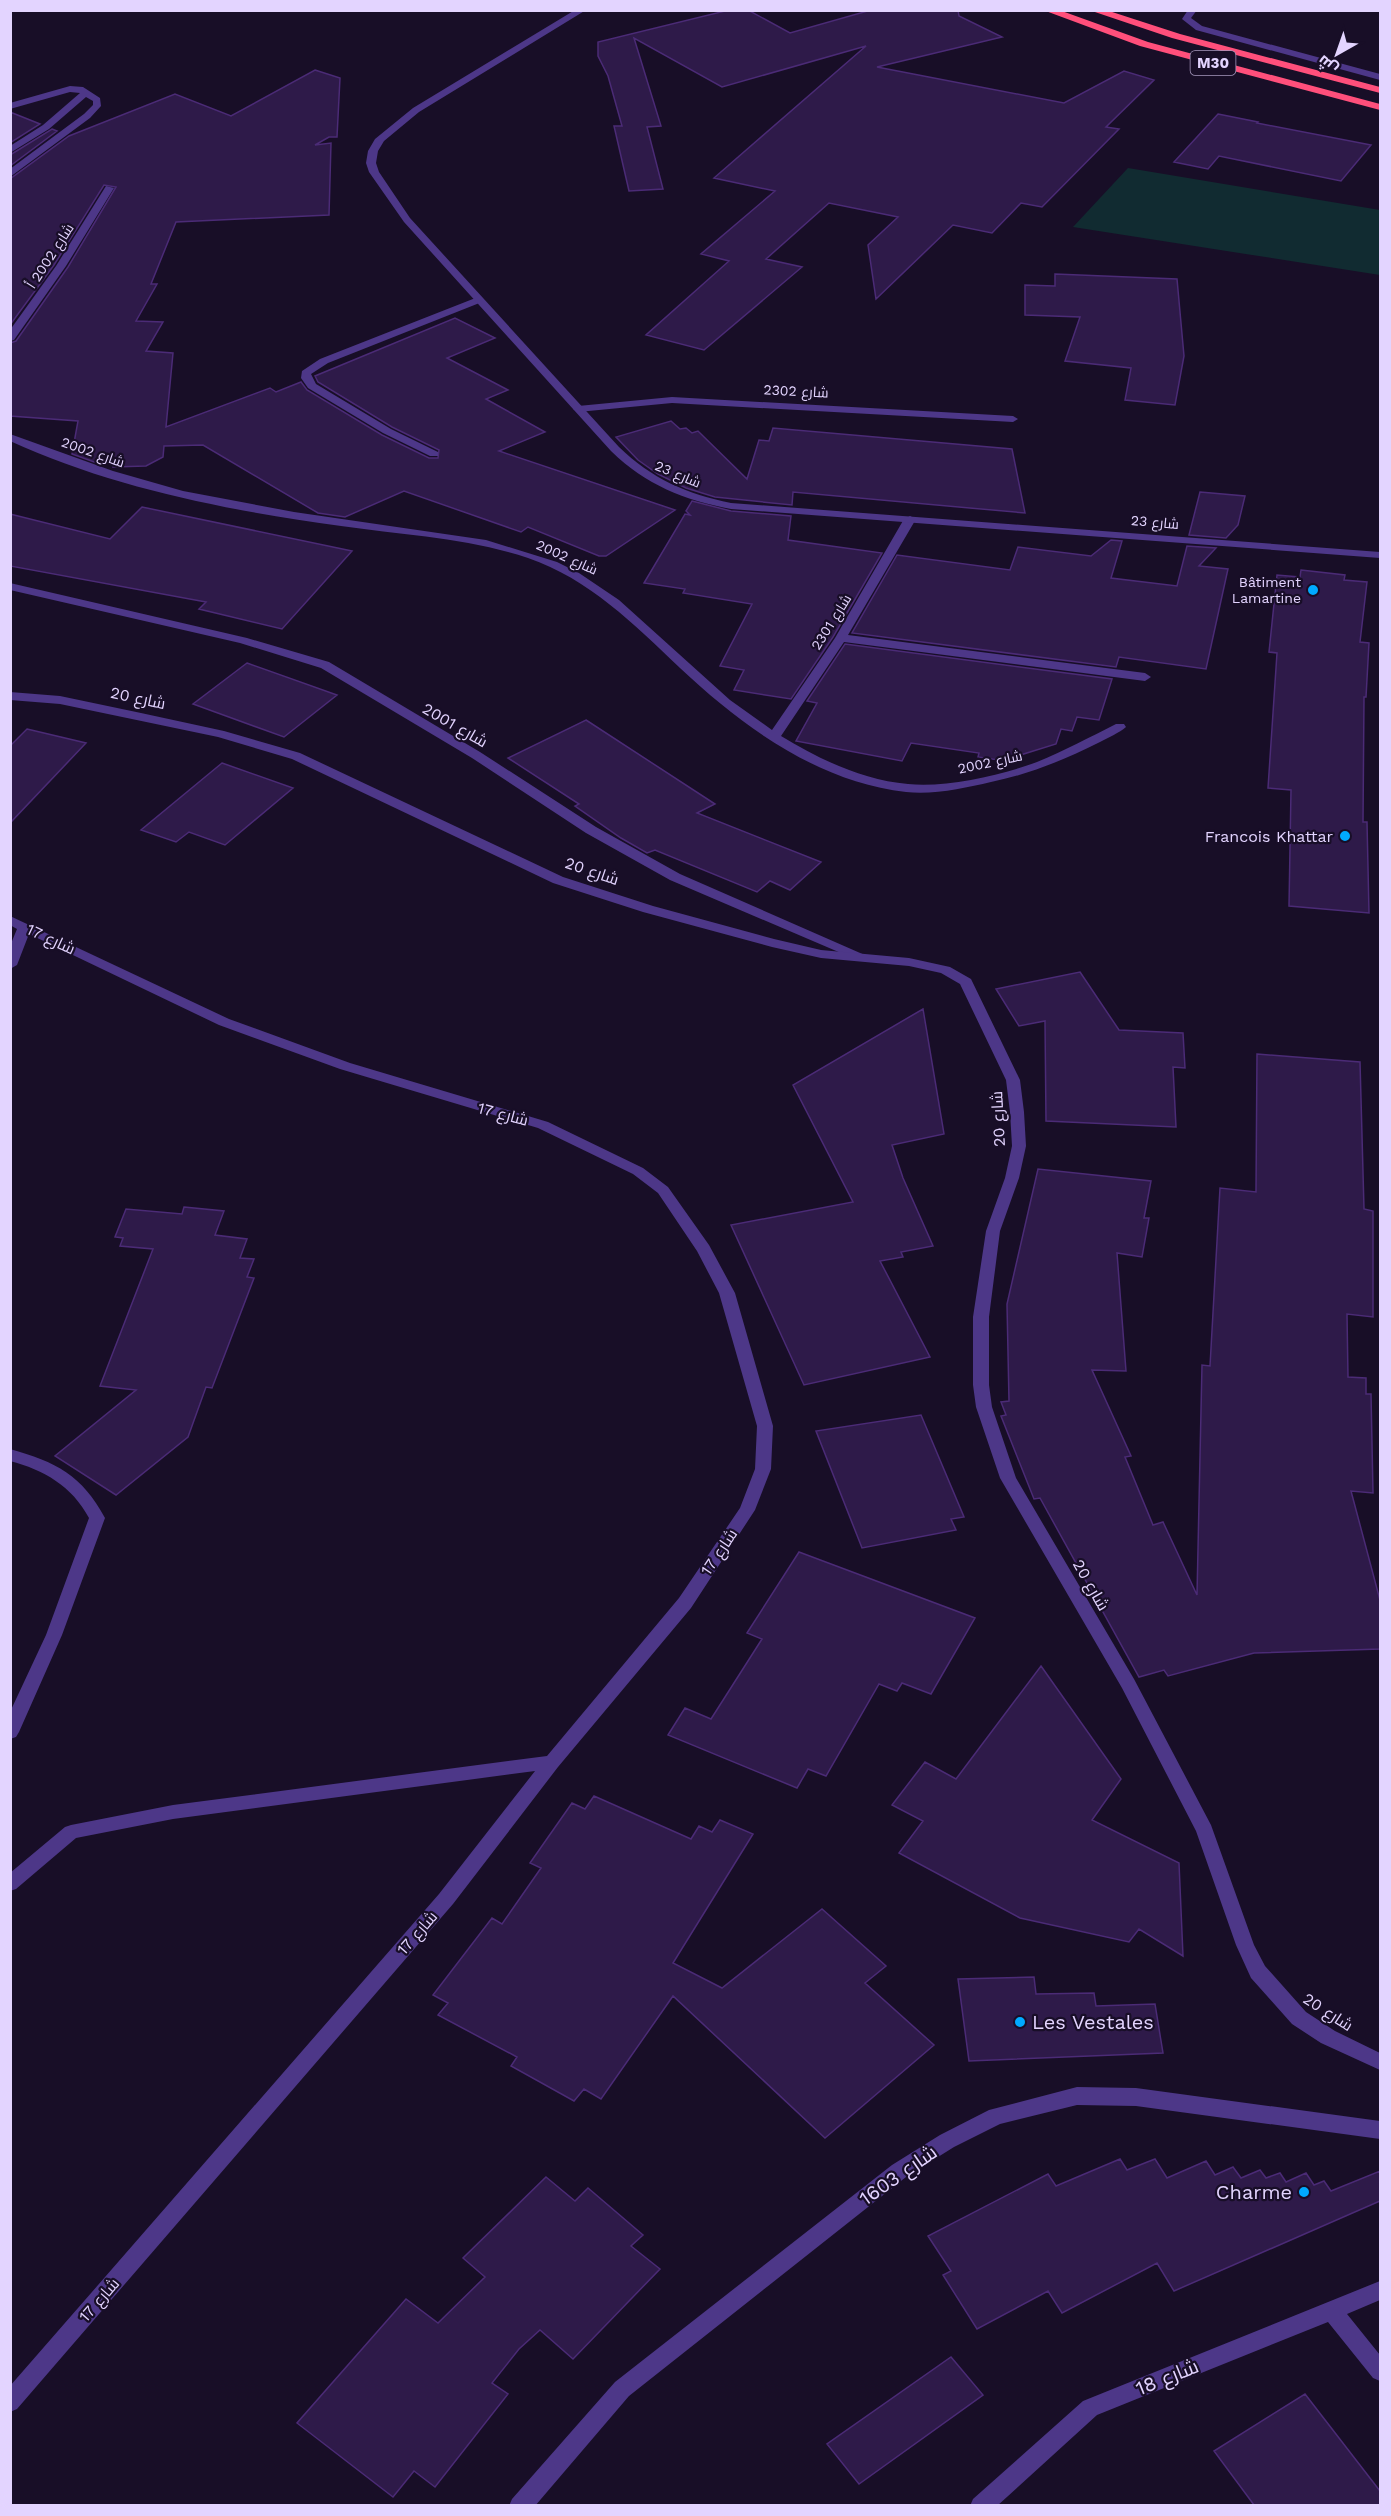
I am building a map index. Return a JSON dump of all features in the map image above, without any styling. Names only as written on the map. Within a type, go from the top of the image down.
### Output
[{"type":"highway","name":"M30","points":[[1048,10],[1144,44],[1380,107]]},
{"type":"highway","name":"M30","points":[[1094,10],[1187,39],[1380,90]]},
{"type":"street","name":"شارع 23","points":[[582,10],[416,110],[380,139],[373,151],[371,163],[379,181],[407,220],[628,463],[648,479],[683,494],[731,506],[1380,555]]},
{"type":"street","points":[[1193,10],[1186,19],[1199,28],[1380,77]]},
{"type":"street","points":[[10,106],[58,91],[80,89],[98,100],[97,106],[10,174]]},
{"type":"street","points":[[10,150],[55,121],[87,92]]},
{"type":"street","name":"شارع 2002 أ","points":[[10,338],[61,266],[109,188]]},
{"type":"street","points":[[434,454],[387,430],[312,386],[306,378],[306,373],[324,361],[478,300]]},
{"type":"street","name":"شارع 2302","points":[[578,409],[672,400],[1013,419]]},
{"type":"street","name":"شارع 2002","points":[[10,437],[102,472],[196,498],[337,523],[452,538],[522,553],[553,564],[599,588],[659,638],[705,684],[773,738],[839,771],[904,788],[925,788],[986,780],[1034,767],[1120,727]]},
{"type":"street","name":"شارع 2301","points":[[773,738],[841,638],[910,519]]},
{"type":"street","name":"شارع 2001","points":[[10,586],[243,640],[325,665],[476,755],[591,830],[675,877],[860,956]]},
{"type":"street","points":[[841,638],[1144,677]]},
{"type":"street","name":"شارع 20","points":[[10,696],[60,700],[220,734],[296,756],[558,879],[648,909],[772,943],[821,954],[860,956],[945,970],[966,982],[1013,1080],[1019,1146],[1012,1178],[993,1231],[981,1317],[981,1385],[984,1407],[1008,1479],[1128,1684],[1205,1830],[1245,1945],[1258,1972],[1299,2018],[1328,2037],[1380,2062]]},
{"type":"street","points":[[10,965],[18,923]]},
{"type":"street","name":"شارع 17","points":[[10,2402],[446,1899],[552,1762],[685,1603],[747,1510],[763,1470],[765,1426],[727,1293],[704,1249],[663,1190],[638,1172],[554,1130],[345,1066],[224,1022],[18,923]]},
{"type":"street","points":[[10,1455],[38,1462],[60,1472],[92,1505],[97,1518],[54,1635],[10,1732]]},
{"type":"street","points":[[10,1884],[71,1832],[173,1812],[552,1762]]},
{"type":"street","name":"شارع 1603","points":[[520,2505],[622,2389],[899,2171],[947,2140],[996,2116],[1077,2096],[1136,2097],[1380,2130]]},
{"type":"street","name":"شارع 18","points":[[981,2505],[1090,2408],[1380,2291]]},
{"type":"street","points":[[1332,2312],[1380,2371]]},
{"type":"green space","points":[[1128,168],[1380,210],[1380,275],[1073,227]]},
{"type":"building","points":[[729,10],[748,10],[790,33],[871,10],[958,10],[959,16],[1002,37],[877,67],[1064,103],[1124,71],[1154,80],[1106,127],[1119,129],[1042,207],[1021,203],[992,233],[953,225],[876,299],[868,245],[898,217],[829,203],[766,259],[802,267],[704,350],[646,335],[729,261],[701,254],[775,191],[714,178],[866,46],[722,87],[634,38],[661,126],[647,127],[663,189],[629,191],[614,126],[622,126],[608,76],[598,56],[598,42]]},
{"type":"building","points":[[315,70],[340,78],[337,137],[329,137],[315,145],[331,143],[329,215],[176,222],[151,284],[157,284],[136,321],[163,322],[146,351],[173,353],[166,427],[270,388],[276,392],[301,382],[307,390],[382,435],[429,458],[438,458],[439,450],[392,427],[318,382],[315,376],[455,318],[495,338],[447,358],[508,390],[486,399],[545,432],[499,451],[675,510],[606,556],[599,556],[528,527],[521,532],[404,491],[345,517],[318,513],[203,445],[164,446],[163,457],[146,466],[113,467],[114,462],[97,463],[72,454],[78,421],[10,416],[10,343],[16,341],[68,267],[116,187],[104,185],[54,265],[10,325],[10,179],[69,136],[175,94],[231,116]]},
{"type":"building","points":[[10,112],[40,124],[10,143]]},
{"type":"building","points":[[1218,114],[1371,145],[1341,181],[1219,156],[1208,169],[1174,162]]},
{"type":"building","points":[[52,129],[57,131],[10,166],[10,155]]},
{"type":"building","points":[[1055,274],[1177,279],[1184,356],[1175,405],[1125,400],[1131,368],[1065,361],[1080,317],[1025,315],[1025,285],[1055,286]]},
{"type":"building","points":[[671,421],[680,429],[686,428],[692,433],[698,431],[747,479],[759,440],[769,441],[773,428],[1012,449],[1025,513],[793,492],[792,505],[715,497],[686,488],[658,474],[638,460],[616,437]]},
{"type":"building","points":[[1200,492],[1245,496],[1238,525],[1226,538],[1189,535]]},
{"type":"building","points":[[692,501],[731,511],[791,516],[788,540],[882,553],[833,637],[791,699],[734,690],[744,670],[720,666],[752,604],[683,593],[685,589],[644,583],[685,514],[690,515],[686,511]]},
{"type":"building","points":[[142,507],[352,551],[282,629],[199,609],[206,602],[10,566],[10,514],[110,539]]},
{"type":"building","points":[[1111,540],[1122,541],[1111,578],[1177,586],[1187,546],[1216,548],[1199,566],[1228,569],[1206,669],[1119,657],[1116,667],[852,633],[897,555],[1010,570],[1018,547],[1091,556]]},
{"type":"building","points":[[1301,570],[1345,575],[1344,580],[1367,582],[1360,642],[1369,643],[1366,697],[1364,697],[1363,822],[1367,822],[1369,913],[1289,906],[1291,790],[1268,788],[1277,653],[1269,652],[1277,575],[1300,577]]},
{"type":"building","points":[[845,644],[1112,679],[1099,720],[1077,717],[1072,731],[1061,729],[1056,744],[1014,757],[1012,762],[978,757],[979,753],[911,743],[902,761],[796,741],[817,703],[807,701]]},
{"type":"building","points":[[247,663],[337,695],[284,737],[193,704]]},
{"type":"building","points":[[586,720],[715,804],[697,813],[821,862],[790,890],[770,881],[757,892],[655,850],[647,853],[621,838],[575,806],[579,804],[508,758]]},
{"type":"building","points":[[27,729],[86,743],[10,823],[10,746]]},
{"type":"building","points":[[222,763],[293,788],[225,845],[189,832],[176,842],[141,830]]},
{"type":"building","points":[[1080,972],[1119,1030],[1183,1033],[1185,1068],[1173,1067],[1176,1127],[1046,1121],[1045,1021],[1019,1026],[996,989]]},
{"type":"building","points":[[923,1009],[944,1134],[892,1145],[903,1178],[933,1246],[901,1252],[903,1257],[880,1261],[930,1357],[804,1385],[731,1225],[853,1202],[793,1085]]},
{"type":"building","points":[[1257,1054],[1360,1062],[1364,1209],[1373,1211],[1373,1317],[1347,1314],[1348,1377],[1366,1378],[1366,1394],[1371,1394],[1373,1493],[1351,1491],[1380,1600],[1380,1649],[1254,1653],[1168,1676],[1164,1670],[1139,1677],[1040,1498],[1034,1499],[1001,1416],[1006,1415],[1001,1402],[1009,1401],[1007,1304],[1038,1169],[1151,1181],[1144,1218],[1149,1218],[1142,1257],[1117,1253],[1126,1371],[1092,1370],[1131,1456],[1125,1457],[1153,1525],[1163,1522],[1197,1595],[1202,1365],[1210,1366],[1220,1188],[1256,1192]]},
{"type":"building","points":[[184,1207],[224,1211],[215,1235],[247,1239],[240,1258],[254,1259],[247,1277],[254,1278],[212,1388],[206,1387],[188,1437],[116,1495],[55,1456],[136,1390],[100,1386],[153,1249],[120,1246],[123,1238],[115,1237],[126,1209],[182,1214]]},
{"type":"building","points":[[921,1415],[964,1517],[951,1519],[956,1530],[862,1548],[816,1431]]},
{"type":"building","points":[[799,1552],[975,1618],[931,1694],[902,1683],[897,1691],[879,1684],[826,1776],[808,1769],[797,1788],[668,1735],[685,1708],[711,1719],[762,1639],[747,1633]]},
{"type":"building","points":[[1041,1666],[1121,1779],[1092,1820],[1179,1863],[1183,1956],[1139,1929],[1129,1942],[1020,1918],[899,1853],[923,1821],[892,1805],[925,1762],[956,1779]]},
{"type":"building","points":[[594,1796],[691,1839],[699,1826],[712,1832],[720,1820],[753,1834],[673,1963],[722,1988],[822,1909],[886,1966],[865,1983],[934,2045],[825,2138],[673,1996],[601,2099],[584,2089],[574,2101],[511,2066],[517,2057],[438,2015],[448,2003],[433,1995],[492,1918],[502,1924],[541,1868],[530,1863],[572,1803],[585,1809]]},
{"type":"building","points":[[1034,1977],[1036,1994],[1094,1993],[1096,2006],[1155,2004],[1163,2053],[969,2061],[958,1979]]},
{"type":"building","points":[[1120,2159],[1127,2170],[1155,2159],[1167,2178],[1206,2161],[1215,2175],[1233,2167],[1241,2178],[1260,2170],[1266,2178],[1280,2173],[1286,2182],[1306,2173],[1314,2185],[1324,2181],[1331,2191],[1380,2171],[1380,2201],[1174,2291],[1157,2263],[1062,2313],[1048,2291],[977,2329],[943,2275],[951,2271],[928,2236],[1048,2174],[1056,2186]]},
{"type":"building","points":[[546,2177],[575,2201],[588,2188],[643,2235],[631,2246],[660,2269],[573,2359],[540,2330],[519,2349],[492,2383],[508,2394],[435,2487],[414,2471],[393,2497],[297,2423],[406,2299],[438,2323],[485,2277],[463,2258]]},
{"type":"building","points":[[951,2357],[983,2395],[859,2484],[827,2444]]},
{"type":"building","points":[[1305,2394],[1380,2491],[1380,2505],[1254,2505],[1214,2451]]},
{"type":"place","name":"Bâtiment Lamartine","points":[[1313,590]]},
{"type":"place","name":"Francois Khattar","points":[[1345,836]]},
{"type":"place","name":"Les Vestales","points":[[1020,2022]]},
{"type":"place","name":"Charme","points":[[1304,2192]]}]
